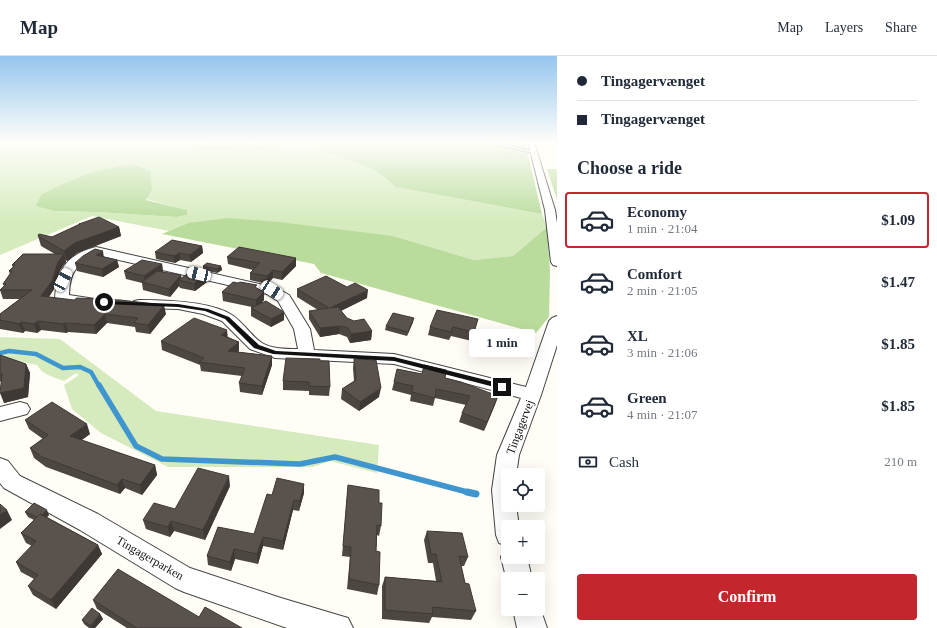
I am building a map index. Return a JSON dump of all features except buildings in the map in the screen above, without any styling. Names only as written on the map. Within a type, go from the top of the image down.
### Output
[{"type":"street","points":[[539,169],[554,210],[557,262]]},
{"type":"street","points":[[104,302],[75,301],[62,297],[63,280],[69,268],[76,261],[96,251],[272,290],[284,298],[302,329],[306,355]]},
{"type":"street","points":[[126,303],[178,306],[206,310],[227,318],[256,346],[275,353],[394,359],[532,395]]},
{"type":"street","name":"Tingagervej","points":[[506,520],[503,490],[508,455],[532,395],[557,321]]},
{"type":"street","points":[[0,414],[20,409]]},
{"type":"street","name":"Tingagerparken","points":[[0,467],[12,482],[89,522],[184,579],[281,612],[338,628]]},
{"type":"street","points":[[529,616],[532,628]]},
{"type":"green space","points":[[0,169],[371,169],[396,187],[542,214],[547,227],[513,256],[474,260],[393,236],[188,223],[169,231],[92,216],[0,255]],"holes":[[[146,199],[186,210],[187,215],[177,217],[54,211],[37,206]]]},
{"type":"green space","points":[[106,169],[145,169],[150,171],[152,189],[146,200],[187,210],[187,215],[177,217],[54,211],[36,206],[41,195],[62,184]]},
{"type":"green space","points":[[371,169],[531,169],[542,214],[396,187]]},
{"type":"green space","points":[[547,169],[557,169],[557,200]]},
{"type":"green space","points":[[229,218],[279,222],[393,236],[474,260],[513,256],[547,227],[550,271],[549,317],[536,333],[321,273],[314,264],[162,234],[188,223]]},
{"type":"green space","points":[[0,337],[60,339],[156,411],[379,445],[377,473],[330,461],[313,467],[168,467],[101,433],[72,409],[64,385],[79,375],[76,373],[64,381],[45,373],[37,365],[23,362],[0,361]]},
{"type":"waterway","points":[[0,353],[9,351],[36,354],[63,368],[80,367],[91,372],[99,386]]},
{"type":"waterway","points":[[99,385],[136,446],[162,459],[300,464],[335,457],[468,492]]},
{"type":"waterway","points":[[468,492],[476,494]]},
{"type":"route","points":[[104,302],[178,306],[206,310],[227,318],[256,346],[275,353],[394,359],[502,387]]}]
